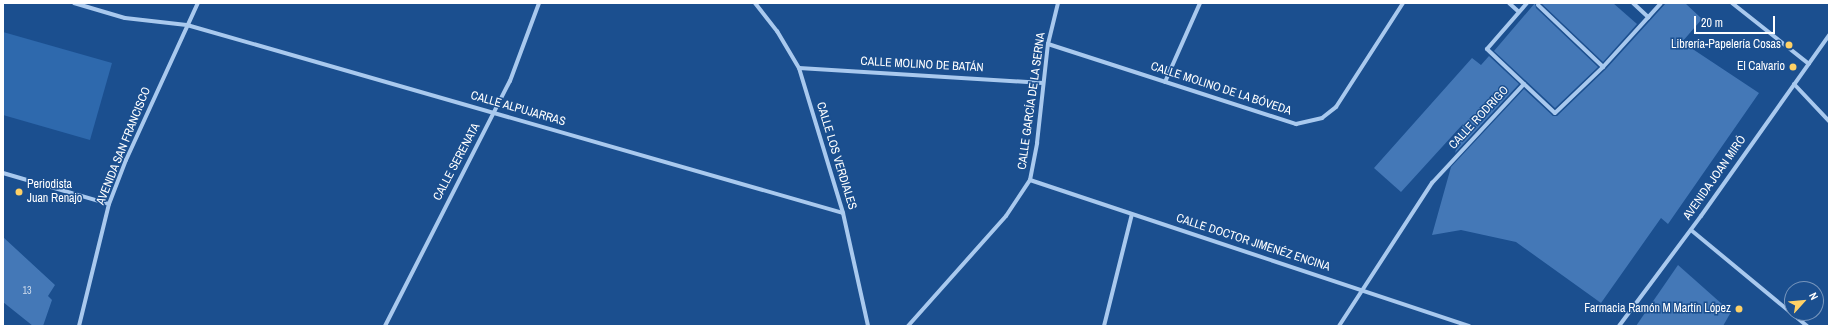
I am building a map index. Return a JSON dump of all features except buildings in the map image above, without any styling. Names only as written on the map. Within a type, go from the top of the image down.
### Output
[{"type":"street","name":"CALLE ALPUJARRAS","points":[[74,3],[125,18],[186,26],[844,213]]},
{"type":"street","name":"AVENIDA SAN FRANCISCO","points":[[79,326],[109,204],[186,26],[198,3]]},
{"type":"street","name":"CALLE SERENATA","points":[[385,326],[494,113],[522,54],[539,3]]},
{"type":"street","name":"CALLE LOS VERDIALES","points":[[755,3],[777,31],[799,68],[844,213],[868,326]]},
{"type":"street","name":"CALLE GARCÍA DE LA SERNA","points":[[908,326],[1006,216],[1030,180],[1048,44],[1058,3]]},
{"type":"street","points":[[1165,82],[1200,3]]},
{"type":"street","name":"CALLE MOLINO DE LA BÓVEDA","points":[[1048,44],[1296,124],[1322,118],[1336,107],[1403,3]]},
{"type":"street","points":[[1509,3],[1519,12]]},
{"type":"street","points":[[1524,84],[1487,49],[1527,3]]},
{"type":"street","points":[[1633,3],[1648,17]]},
{"type":"street","name":"CALLE RODRIGO","points":[[1339,326],[1365,290],[1432,183],[1524,84],[1555,113],[1603,67],[1661,3]]},
{"type":"street","points":[[1732,3],[1809,64]]},
{"type":"street","points":[[1538,5],[1603,67]]},
{"type":"street","name":"AVENIDA JOAN MIRÓ","points":[[1807,326],[1691,230],[1829,34]]},
{"type":"street","name":"CALLE MOLINO DE BATÁN","points":[[799,68],[1043,83]]},
{"type":"street","points":[[1794,84],[1829,121]]},
{"type":"street","points":[[3,173],[109,204]]},
{"type":"street","name":"CALLE DOCTOR JIMENÉZ ENCINA","points":[[1030,180],[1365,290],[1469,326]]},
{"type":"street","points":[[1104,326],[1132,214]]},
{"type":"street","points":[[1619,326],[1691,230]]},
{"type":"shaded area","points":[[3,32],[112,63],[90,140],[3,115]]},
{"type":"place","name":"Librería-Papelería Cosas","points":[[1789,45]]},
{"type":"place","name":"El Calvario","points":[[1793,67]]},
{"type":"place","name":"Periodista Juan Renajo","points":[[19,192]]},
{"type":"place","name":"Farmacia Ramón M Martín López","points":[[1739,309]]}]
